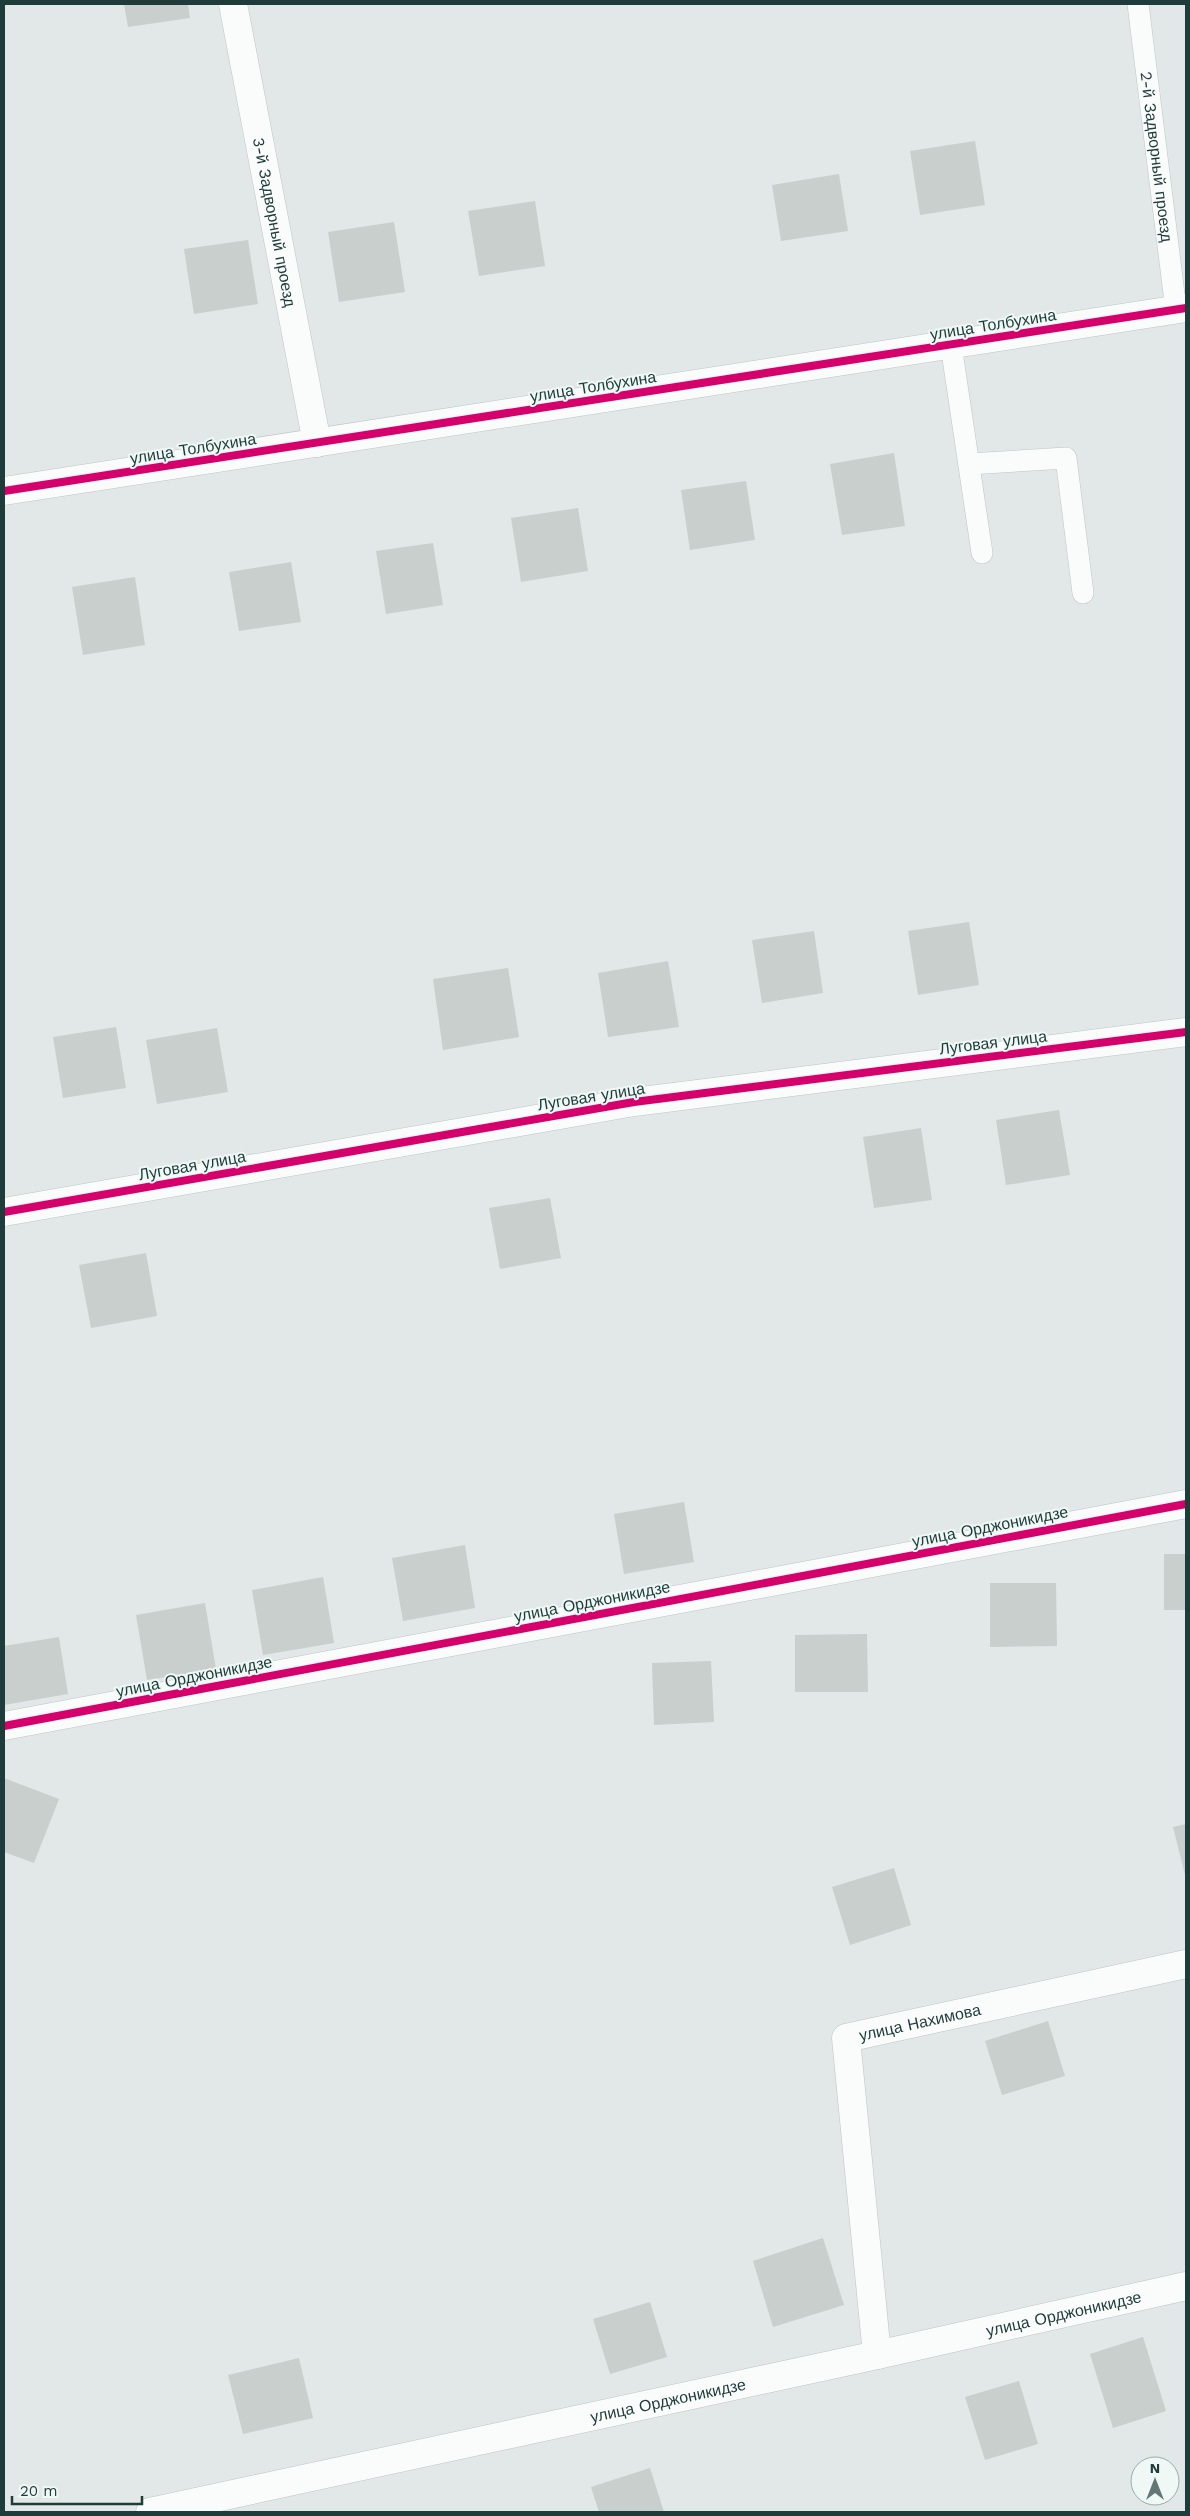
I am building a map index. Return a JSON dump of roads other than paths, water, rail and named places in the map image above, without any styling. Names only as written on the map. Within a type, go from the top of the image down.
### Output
[{"type":"street","name":"3-й Задворный проезд","points":[[233,4],[317,442]]},
{"type":"street","name":"улица Толбухина","points":[[4,491],[1181,309]]},
{"type":"street","name":"Луговая улица","points":[[4,1212],[634,1102],[1186,1032]]},
{"type":"street","name":"улица Орджоникидзе","points":[[4,1726],[1186,1504]]},
{"type":"street","name":"улица Нахимова","points":[[877,2355],[846,2038],[1186,1964]]},
{"type":"street","name":"улица Орджоникидзе","points":[[150,2512],[877,2355],[1186,2286]]},
{"type":"lane","name":"2-й Задворный проезд","points":[[1138,4],[1181,309]]},
{"type":"lane","points":[[951,345],[982,553]]},
{"type":"lane","points":[[969,464],[1066,458],[1083,593]]}]
